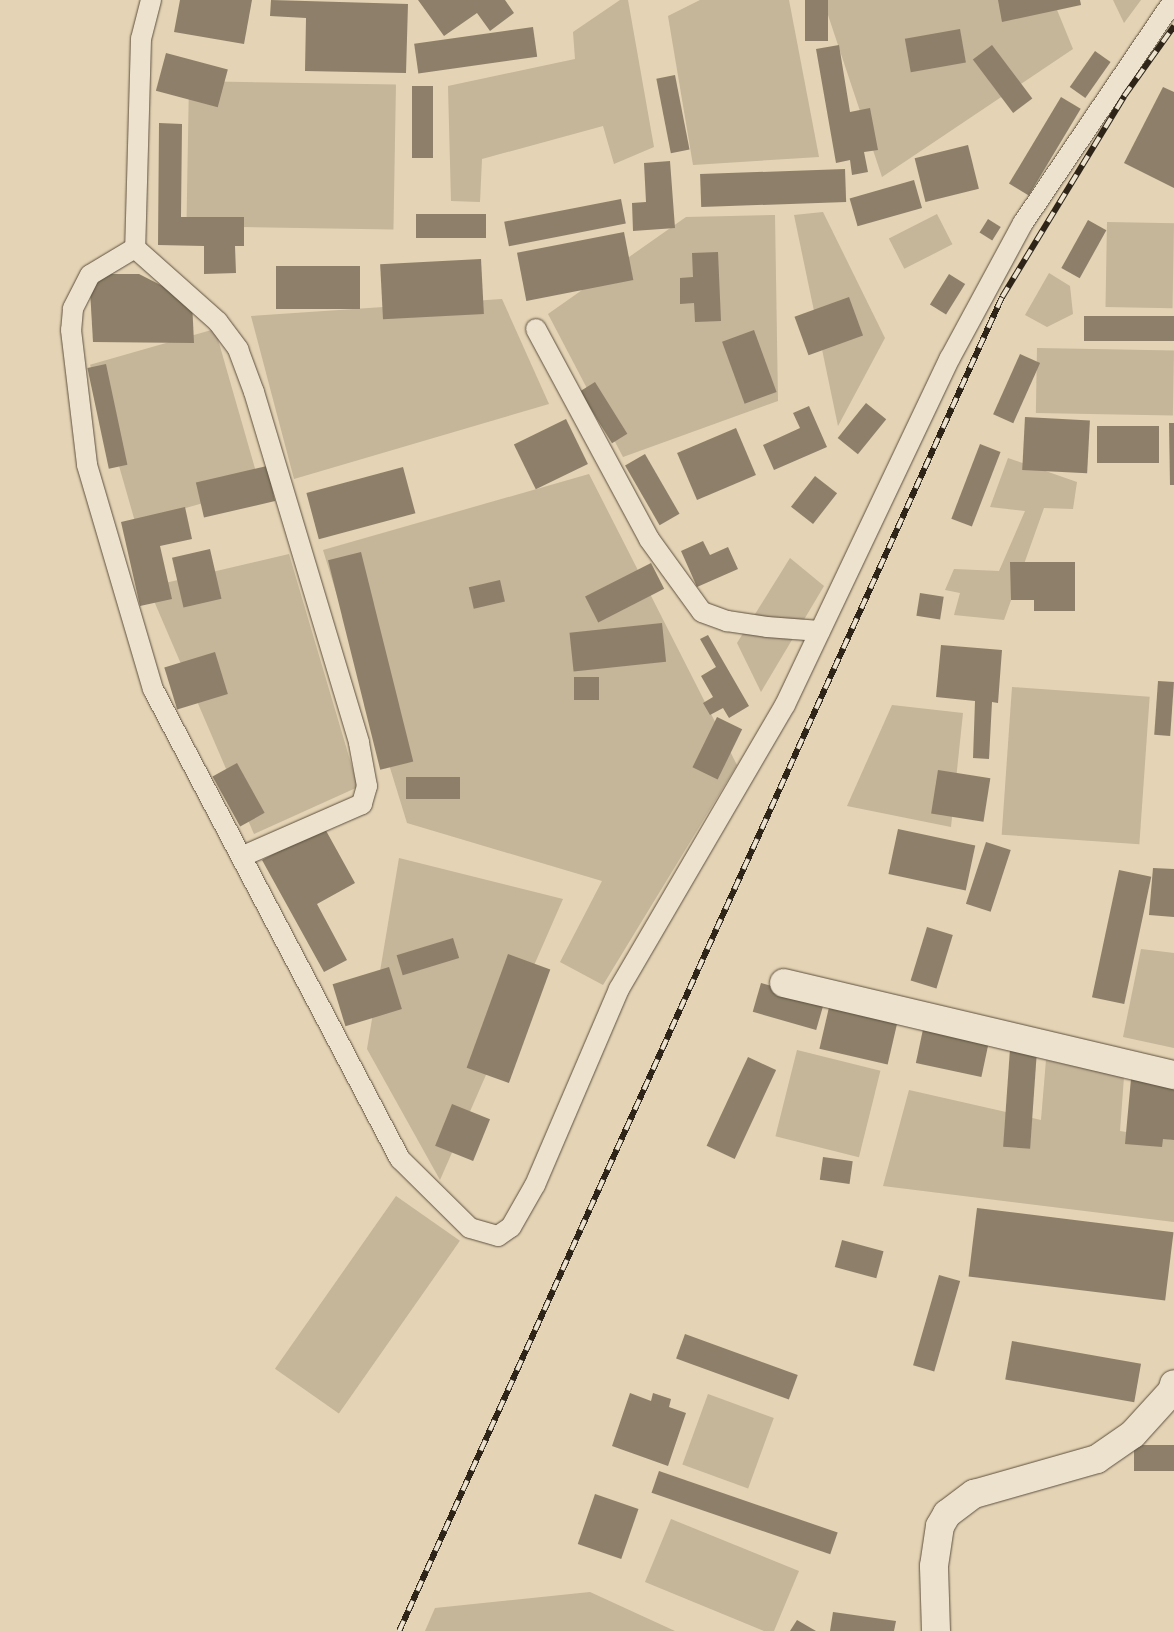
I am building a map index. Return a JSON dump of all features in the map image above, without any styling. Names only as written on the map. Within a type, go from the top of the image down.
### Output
[{"type":"street","points":[[784,983],[1174,1075]]},
{"type":"street","points":[[936,1631],[934,1566],[940,1526],[947,1514],[974,1494],[1097,1459],[1133,1434],[1172,1391],[1174,1384]]},
{"type":"lane","points":[[151,0],[141,39],[135,248],[218,322],[238,349],[254,392],[359,744],[367,786],[362,804],[243,856]]},
{"type":"lane","points":[[135,248],[90,275],[73,309],[72,330],[87,465],[153,689],[243,856],[400,1159],[470,1228],[498,1236],[512,1226],[535,1185],[619,989],[785,705],[950,358],[1022,223],[1174,0]]},
{"type":"lane","points":[[536,328],[649,539],[702,612],[727,620],[767,627],[820,631]]},
{"type":"shaded area","points":[[620,0],[628,0],[654,147],[614,164],[603,126],[482,159],[480,202],[451,201],[448,86],[575,59],[573,32]]},
{"type":"shaded area","points":[[700,0],[789,0],[819,157],[693,165],[668,16]]},
{"type":"shaded area","points":[[823,0],[1053,0],[1073,49],[882,177]]},
{"type":"shaded area","points":[[1113,0],[1141,0],[1124,23]]},
{"type":"shaded area","points":[[189,81],[396,85],[393,230],[186,226]]},
{"type":"shaded area","points":[[823,212],[885,338],[838,426],[794,215]]},
{"type":"shaded area","points":[[937,214],[952,244],[904,269],[889,239]]},
{"type":"shaded area","points":[[775,215],[778,401],[623,457],[548,314],[686,217]]},
{"type":"shaded area","points":[[1107,222],[1174,223],[1173,308],[1106,307]]},
{"type":"shaded area","points":[[1049,273],[1070,286],[1073,314],[1047,327],[1025,315]]},
{"type":"shaded area","points":[[502,299],[549,404],[294,479],[251,316]]},
{"type":"shaded area","points":[[215,329],[260,487],[135,522],[90,365]]},
{"type":"shaded area","points":[[1037,348],[1174,350],[1173,415],[1036,413]]},
{"type":"shaded area","points":[[1008,458],[1077,482],[1073,509],[1044,508],[1004,620],[954,615],[960,593],[945,590],[954,569],[999,571],[1025,511],[990,507]]},
{"type":"shaded area","points":[[589,474],[737,765],[603,985],[560,962],[602,881],[407,823],[323,550]]},
{"type":"shaded area","points":[[289,554],[358,787],[254,834],[148,587]]},
{"type":"shaded area","points":[[790,558],[824,586],[761,692],[737,643]]},
{"type":"shaded area","points":[[1012,687],[1150,697],[1139,844],[1002,835]]},
{"type":"shaded area","points":[[892,705],[963,713],[951,827],[847,806]]},
{"type":"shaded area","points":[[399,858],[563,899],[440,1180],[367,1049]]},
{"type":"shaded area","points":[[1141,949],[1174,953],[1174,1048],[1123,1037]]},
{"type":"shaded area","points":[[797,1050],[880,1071],[859,1157],[775,1136]]},
{"type":"shaded area","points":[[1046,1060],[1124,1077],[1120,1131],[1174,1140],[1174,1222],[883,1186],[909,1090],[1041,1120]]},
{"type":"shaded area","points":[[396,1196],[460,1241],[339,1414],[275,1369]]},
{"type":"shaded area","points":[[708,1394],[774,1418],[748,1488],[682,1464]]},
{"type":"shaded area","points":[[671,1519],[799,1571],[774,1631],[764,1631],[645,1582]]},
{"type":"shaded area","points":[[590,1592],[675,1631],[425,1631],[435,1608]]},
{"type":"building","points":[[180,0],[252,0],[244,44],[174,32]]},
{"type":"building","points":[[271,0],[408,4],[406,73],[305,71],[306,18],[270,16]]},
{"type":"building","points":[[418,0],[505,0],[514,13],[490,31],[477,13],[444,36]]},
{"type":"building","points":[[805,0],[828,0],[828,41],[805,41]]},
{"type":"building","points":[[998,0],[1080,0],[1081,5],[1002,22]]},
{"type":"building","points":[[533,27],[537,57],[418,73],[414,44]]},
{"type":"building","points":[[960,29],[966,62],[911,72],[905,39]]},
{"type":"building","points":[[839,45],[850,112],[870,108],[878,150],[864,152],[868,172],[852,175],[850,160],[836,163],[816,49]]},
{"type":"building","points":[[992,45],[1032,99],[1013,113],[973,59]]},
{"type":"building","points":[[1095,51],[1111,62],[1085,98],[1070,87]]},
{"type":"building","points":[[166,53],[228,70],[218,107],[156,91]]},
{"type":"building","points":[[675,75],[690,150],[671,153],[656,79]]},
{"type":"building","points":[[412,86],[433,86],[433,158],[412,158]]},
{"type":"building","points":[[1163,87],[1174,92],[1174,188],[1124,163]]},
{"type":"building","points":[[1061,97],[1081,109],[1029,195],[1009,184]]},
{"type":"building","points":[[159,123],[182,124],[181,217],[244,217],[244,246],[235,246],[236,273],[204,274],[204,246],[158,245]]},
{"type":"building","points":[[968,145],[979,189],[926,202],[915,158]]},
{"type":"building","points":[[670,161],[675,228],[633,231],[632,203],[646,202],[644,163]]},
{"type":"building","points":[[845,169],[846,202],[701,207],[700,174]]},
{"type":"building","points":[[914,180],[922,208],[858,226],[850,198]]},
{"type":"building","points":[[621,199],[626,224],[509,246],[504,222]]},
{"type":"building","points":[[416,214],[486,214],[486,238],[416,238]]},
{"type":"building","points":[[988,219],[1001,227],[992,241],[980,233]]},
{"type":"building","points":[[1088,220],[1106,230],[1080,278],[1061,268]]},
{"type":"building","points":[[624,232],[633,280],[526,301],[517,253]]},
{"type":"building","points":[[718,252],[721,321],[695,322],[694,303],[680,304],[680,278],[693,277],[692,253]]},
{"type":"building","points":[[481,259],[484,314],[383,319],[380,264]]},
{"type":"building","points":[[276,266],[360,266],[360,309],[276,309]]},
{"type":"building","points":[[102,274],[139,274],[192,301],[194,343],[93,342],[90,290]]},
{"type":"building","points":[[949,274],[965,284],[946,315],[930,305]]},
{"type":"building","points":[[849,297],[863,336],[809,355],[794,317]]},
{"type":"building","points":[[1084,316],[1174,316],[1174,341],[1084,341]]},
{"type":"building","points":[[754,330],[777,392],[745,404],[722,342]]},
{"type":"building","points":[[1020,354],[1040,363],[1013,423],[993,414]]},
{"type":"building","points":[[106,364],[127,465],[109,469],[87,368]]},
{"type":"building","points":[[595,382],[627,434],[612,443],[580,392]]},
{"type":"building","points":[[866,403],[886,419],[858,454],[838,438]]},
{"type":"building","points":[[809,406],[827,447],[774,470],[763,445],[800,428],[793,413]]},
{"type":"building","points":[[1025,417],[1090,420],[1087,473],[1022,470]]},
{"type":"building","points":[[566,419],[588,464],[536,489],[514,444]]},
{"type":"building","points":[[1169,423],[1174,423],[1174,485],[1170,485]]},
{"type":"building","points":[[1097,426],[1159,426],[1159,463],[1097,463]]},
{"type":"building","points":[[736,428],[756,475],[697,500],[677,453]]},
{"type":"building","points":[[980,444],[1001,452],[972,527],[951,519]]},
{"type":"building","points":[[645,454],[680,514],[660,525],[625,465]]},
{"type":"building","points":[[267,466],[275,501],[204,517],[196,482]]},
{"type":"building","points":[[403,467],[415,513],[319,539],[306,493]]},
{"type":"building","points":[[815,476],[837,493],[813,524],[791,507]]},
{"type":"building","points":[[185,507],[192,539],[160,546],[172,599],[140,606],[121,522]]},
{"type":"building","points":[[703,541],[710,555],[728,547],[738,569],[697,587],[681,551]]},
{"type":"building","points":[[210,549],[221,599],[183,607],[172,558]]},
{"type":"building","points":[[361,552],[413,762],[380,770],[328,560]]},
{"type":"building","points":[[1010,562],[1075,562],[1075,611],[1034,611],[1034,600],[1011,600]]},
{"type":"building","points":[[651,563],[664,589],[598,622],[585,597]]},
{"type":"building","points":[[500,580],[505,601],[474,609],[469,587]]},
{"type":"building","points":[[920,593],[944,597],[940,619],[916,616]]},
{"type":"building","points":[[662,623],[666,662],[574,672],[570,633]]},
{"type":"building","points":[[708,635],[749,706],[729,718],[723,708],[710,715],[703,703],[713,697],[701,676],[716,667],[700,639]]},
{"type":"building","points":[[941,645],[1002,650],[998,703],[992,702],[989,759],[973,758],[975,701],[936,697]]},
{"type":"building","points":[[215,652],[228,694],[177,710],[164,667]]},
{"type":"building","points":[[574,677],[599,677],[599,700],[574,700]]},
{"type":"building","points":[[1158,681],[1174,682],[1170,736],[1154,735]]},
{"type":"building","points":[[717,717],[742,729],[718,780],[692,767]]},
{"type":"building","points":[[237,763],[265,813],[240,826],[213,777]]},
{"type":"building","points":[[938,770],[990,778],[983,822],[931,813]]},
{"type":"building","points":[[406,777],[460,777],[460,799],[406,799]]},
{"type":"building","points":[[324,827],[355,883],[317,904],[347,960],[324,972],[262,860]]},
{"type":"building","points":[[898,829],[975,845],[966,890],[888,874]]},
{"type":"building","points":[[986,842],[1011,850],[991,912],[966,904]]},
{"type":"building","points":[[1153,868],[1174,869],[1174,917],[1149,915]]},
{"type":"building","points":[[1119,870],[1151,877],[1124,1004],[1092,997]]},
{"type":"building","points":[[927,927],[953,935],[936,988],[911,981]]},
{"type":"building","points":[[453,938],[459,958],[403,975],[397,955]]},
{"type":"building","points":[[508,954],[550,969],[509,1083],[467,1068]]},
{"type":"building","points":[[389,967],[402,1009],[345,1026],[333,984]]},
{"type":"building","points":[[761,983],[824,1001],[816,1030],[753,1012]]},
{"type":"building","points":[[830,1003],[898,1019],[888,1065],[819,1049]]},
{"type":"building","points":[[925,1020],[991,1034],[981,1077],[916,1063]]},
{"type":"building","points":[[1010,1049],[1037,1051],[1030,1149],[1003,1147]]},
{"type":"building","points":[[748,1057],[776,1070],[735,1159],[707,1146]]},
{"type":"building","points":[[1131,1079],[1174,1083],[1174,1140],[1163,1139],[1162,1147],[1125,1144]]},
{"type":"building","points":[[452,1104],[490,1119],[473,1161],[435,1146]]},
{"type":"building","points":[[823,1157],[853,1161],[850,1184],[820,1180]]},
{"type":"building","points":[[977,1208],[1174,1232],[1165,1301],[969,1276]]},
{"type":"building","points":[[842,1240],[884,1251],[876,1278],[835,1267]]},
{"type":"building","points":[[939,1275],[960,1281],[934,1371],[913,1365]]},
{"type":"building","points":[[685,1334],[798,1375],[789,1399],[676,1358]]},
{"type":"building","points":[[1012,1341],[1141,1364],[1134,1402],[1005,1379]]},
{"type":"building","points":[[630,1393],[651,1401],[653,1393],[671,1399],[669,1407],[686,1413],[668,1466],[612,1446]]},
{"type":"building","points":[[1134,1445],[1174,1445],[1174,1471],[1134,1471]]},
{"type":"building","points":[[659,1471],[838,1533],[830,1554],[652,1493]]},
{"type":"building","points":[[595,1494],[638,1509],[621,1559],[578,1544]]},
{"type":"building","points":[[833,1612],[896,1621],[894,1631],[830,1631]]},
{"type":"building","points":[[797,1620],[816,1631],[790,1631]]},
{"type":"railway","points":[[399,1631],[1002,297],[1124,96],[1174,26]]}]
